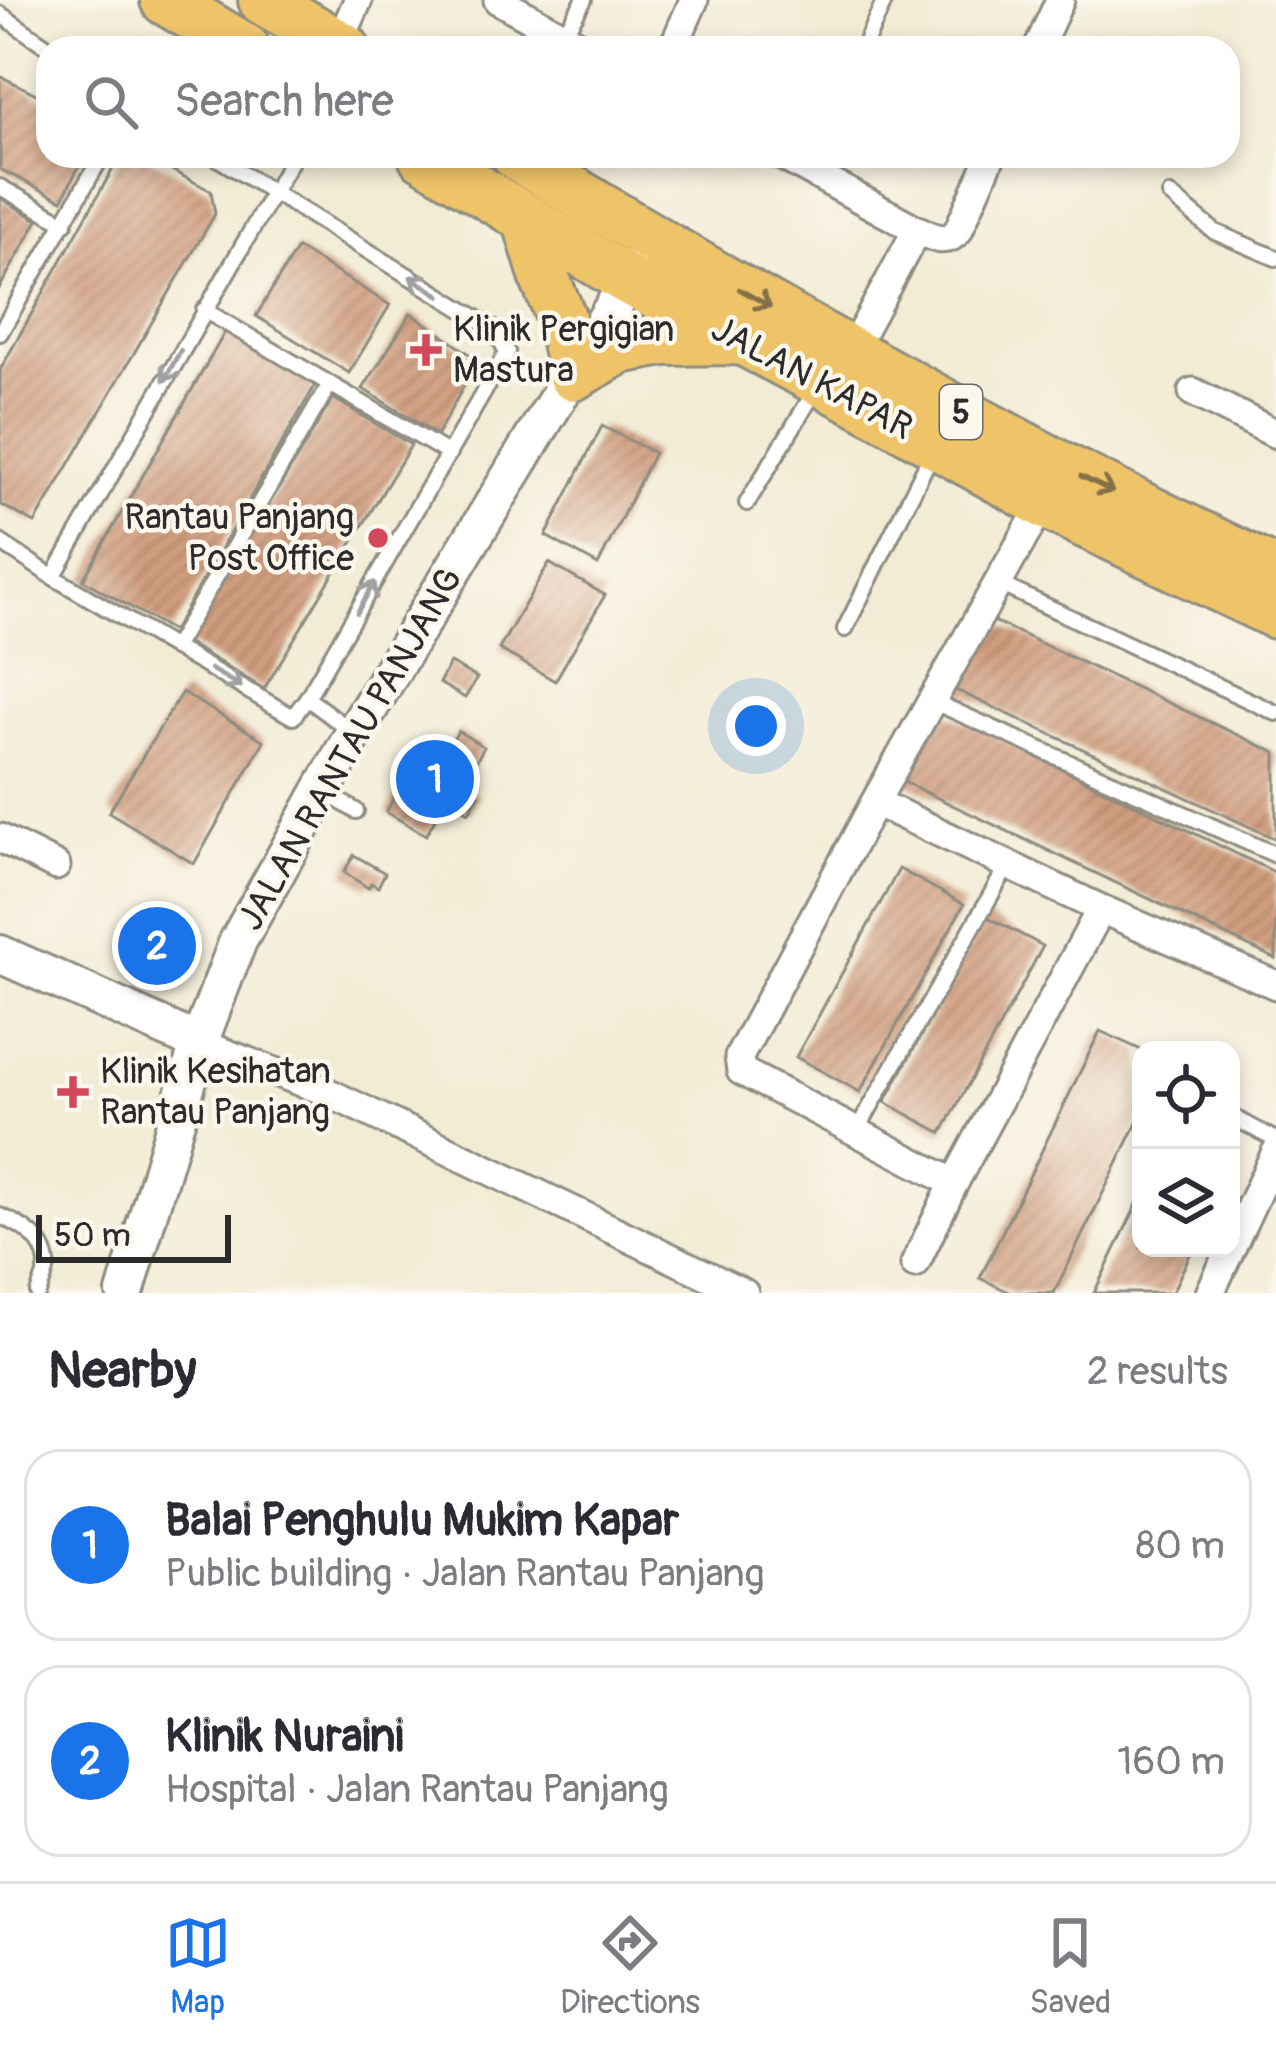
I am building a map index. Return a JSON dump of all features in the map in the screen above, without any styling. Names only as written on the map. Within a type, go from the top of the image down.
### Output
[{"type":"highway","points":[[166,0],[225,36]]},
{"type":"highway","points":[[263,0],[325,36]]},
{"type":"highway","name":"JALAN KAPAR","points":[[444,168],[527,219],[641,261],[836,367],[1059,465],[1276,572]]},
{"type":"highway","name":"JALAN KAPAR","points":[[531,168],[740,340],[836,367],[936,444],[1043,503],[1276,614]]},
{"type":"highway","points":[[527,219],[561,317],[573,376],[620,349],[664,341],[740,340]]},
{"type":"street","points":[[345,36],[358,0]]},
{"type":"street","points":[[498,0],[563,36]]},
{"type":"street","points":[[678,36],[694,0]]},
{"type":"street","points":[[1044,36],[1060,0]]},
{"type":"street","points":[[813,168],[943,241],[958,231],[986,168]]},
{"type":"street","points":[[836,367],[917,230]]},
{"type":"street","name":"JALAN RANTAU PANJANG","points":[[134,1291],[199,1043],[238,940],[353,733],[641,261]]},
{"type":"street","points":[[1193,392],[1276,434]]},
{"type":"street","points":[[954,1183],[741,1071],[739,1058],[875,802],[1043,503]]},
{"type":"street","points":[[875,802],[1276,985]]},
{"type":"street","points":[[0,838],[56,866]]},
{"type":"street","points":[[915,1264],[1101,909]]},
{"type":"street","points":[[0,954],[199,1043],[325,1091],[744,1293]]},
{"type":"street","points":[[1210,1293],[1276,1152]]},
{"type":"lane","points":[[575,36],[584,0]]},
{"type":"lane","points":[[868,36],[885,0]]},
{"type":"lane","points":[[0,14],[36,39]]},
{"type":"lane","points":[[0,332],[95,168]]},
{"type":"lane","points":[[0,542],[293,717],[307,698],[506,352],[493,328],[233,168]]},
{"type":"lane","points":[[53,577],[288,168]]},
{"type":"lane","points":[[0,187],[65,224]]},
{"type":"lane","points":[[1170,195],[1215,232],[1276,258]]},
{"type":"lane","points":[[204,310],[449,454]]},
{"type":"lane","points":[[747,503],[836,367]]},
{"type":"lane","points":[[174,648],[331,384]]},
{"type":"lane","points":[[845,629],[936,444]]},
{"type":"lane","points":[[998,584],[1276,713]]},
{"type":"lane","points":[[307,698],[353,733]]},
{"type":"lane","points":[[932,701],[1276,855]]},
{"type":"lane","points":[[321,790],[356,811]]},
{"type":"lane","points":[[856,1132],[1008,865]]},
{"type":"lane","points":[[1240,1121],[1276,1140]]},
{"type":"lane","points":[[0,1216],[19,1224],[38,1242],[47,1264],[38,1293]]},
{"type":"building","points":[[0,76],[36,94],[36,168],[78,168],[62,200],[0,169]]},
{"type":"building","points":[[113,168],[168,168],[211,191],[215,214],[35,523],[0,504],[0,370]]},
{"type":"building","points":[[0,198],[38,220],[0,287]]},
{"type":"building","points":[[297,248],[390,305],[349,373],[256,316]]},
{"type":"building","points":[[411,313],[478,360],[437,435],[363,389]]},
{"type":"building","points":[[225,332],[316,384],[173,631],[83,580]]},
{"type":"building","points":[[333,398],[411,445],[264,689],[186,642]]},
{"type":"building","points":[[602,426],[654,453],[598,565],[546,536]]},
{"type":"building","points":[[549,563],[605,595],[555,681],[499,649]]},
{"type":"building","points":[[989,619],[1276,753],[1276,839],[956,690]]},
{"type":"building","points":[[450,663],[477,678],[465,698],[439,683]]},
{"type":"building","points":[[182,692],[264,741],[194,864],[109,812]]},
{"type":"building","points":[[936,708],[1276,873],[1276,959],[900,780]]},
{"type":"building","points":[[458,731],[484,747],[462,786],[479,795],[469,812],[446,799],[426,835],[386,812],[415,760],[435,772]]},
{"type":"building","points":[[354,855],[385,873],[378,887],[371,883],[368,888],[344,872]]},
{"type":"building","points":[[899,869],[964,904],[860,1092],[796,1057]]},
{"type":"building","points":[[986,916],[1043,946],[942,1133],[885,1102]]},
{"type":"building","points":[[1100,1031],[1132,1046],[1132,1133],[1054,1293],[1011,1293],[980,1278]]},
{"type":"building","points":[[1132,1215],[1132,1257],[1189,1257],[1172,1293],[1094,1293]]},
{"type":"place","name":"Klinik Pergigian Mastura","points":[[426,350]]},
{"type":"place","name":"Rantau Panjang Post Office","points":[[378,538]]},
{"type":"place","name":"Balai Penghulu Mukim Kapar","points":[[435,779]]},
{"type":"place","name":"Klinik Nuraini","points":[[157,946]]},
{"type":"place","name":"Klinik Kesihatan Rantau Panjang","points":[[73,1092]]}]
